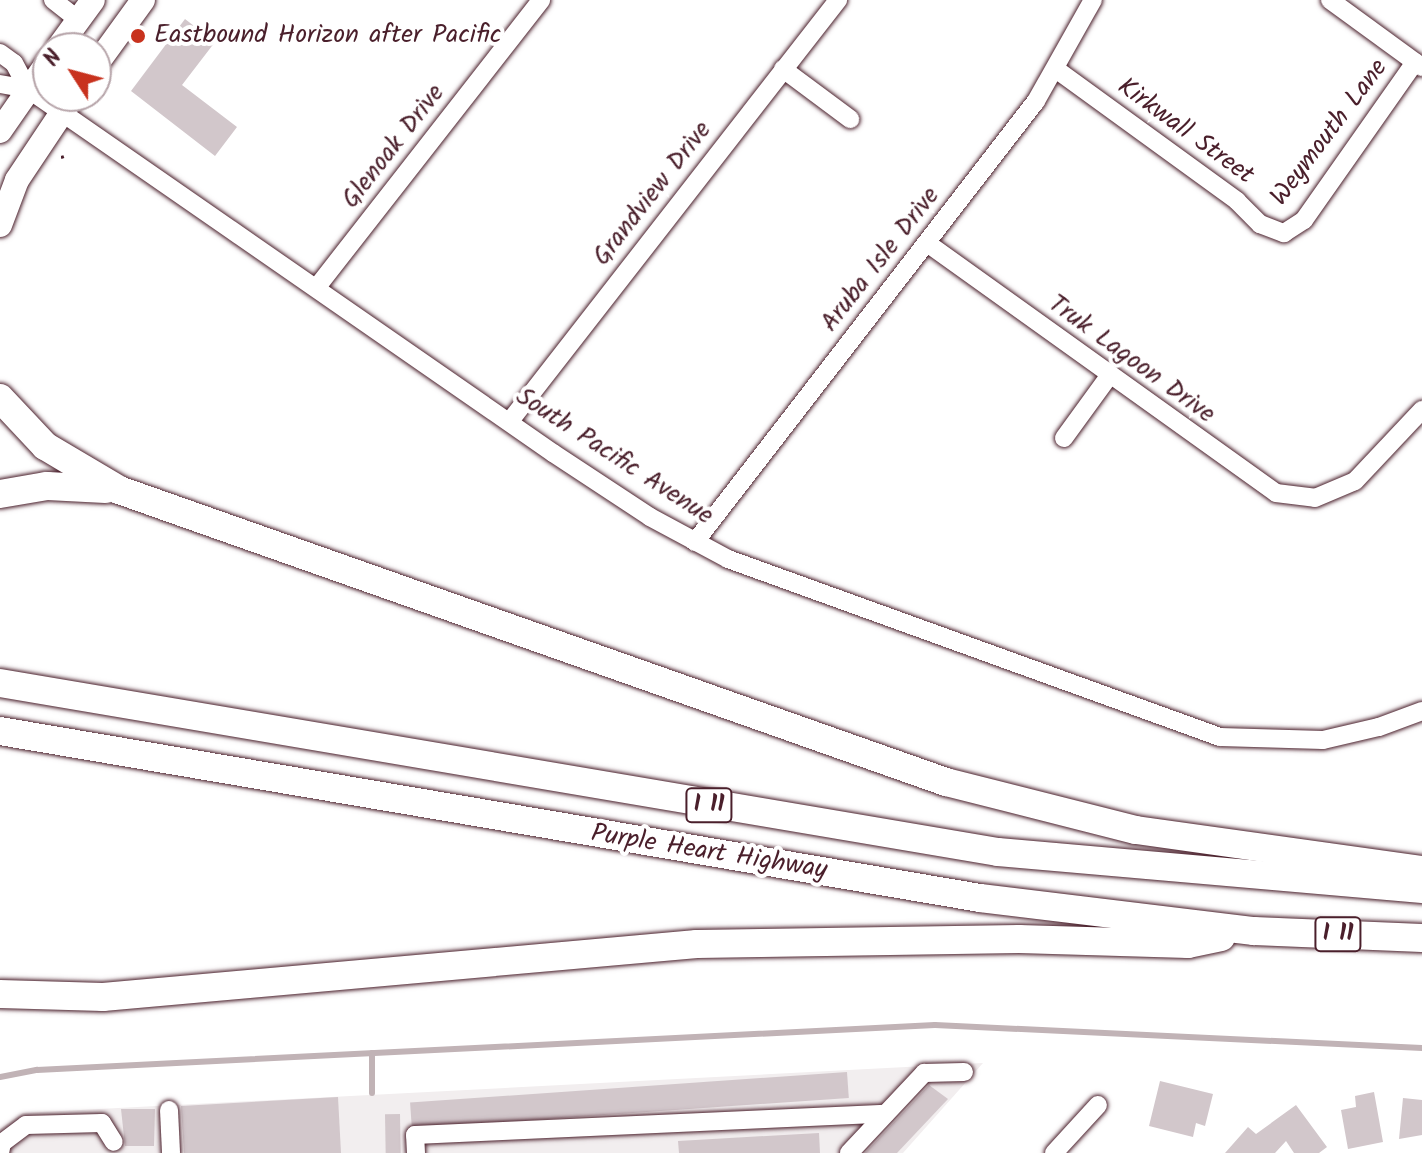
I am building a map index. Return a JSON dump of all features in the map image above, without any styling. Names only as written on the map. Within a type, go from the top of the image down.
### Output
[{"type":"highway","points":[[0,398],[59,456],[119,490],[946,782],[1136,830],[1422,870]]},
{"type":"highway","points":[[0,494],[47,486],[119,490]]},
{"type":"highway","name":"Purple Heart Highway","points":[[0,683],[998,852],[1422,889]]},
{"type":"highway","name":"Purple Heart Highway","points":[[0,731],[980,898],[1254,931],[1422,938]]},
{"type":"highway","points":[[1,993],[103,997],[697,944],[1019,939],[1188,944],[1254,931]]},
{"type":"main road","points":[[112,43],[143,0]]},
{"type":"main road","points":[[70,32],[86,10]]},
{"type":"main road","points":[[0,131],[32,84]]},
{"type":"main road","points":[[0,225],[17,180],[62,112]]},
{"type":"street","points":[[53,0],[86,10]]},
{"type":"street","name":"Glenoak Drive","points":[[317,287],[541,0]]},
{"type":"street","name":"Grandview Drive","points":[[510,421],[838,0]]},
{"type":"street","name":"Aruba Isle Drive","points":[[695,542],[1057,70],[1093,0]]},
{"type":"street","points":[[1330,0],[1419,65]]},
{"type":"street","name":"South Pacific Avenue","points":[[0,53],[14,63],[28,89]]},
{"type":"street","name":"Weymouth Lane","points":[[1284,233],[1304,220],[1419,65]]},
{"type":"street","points":[[783,69],[850,119]]},
{"type":"street","name":"Kirkwall Street","points":[[1057,70],[1237,201],[1260,224],[1284,233]]},
{"type":"street","name":"South Pacific Avenue","points":[[0,84],[32,91]]},
{"type":"street","name":"South Pacific Avenue","points":[[78,112],[317,287],[510,421],[695,542],[785,582],[1194,731],[1300,742],[1379,727],[1422,711]]},
{"type":"street","name":"Truk Lagoon Drive","points":[[927,243],[1252,481],[1276,493],[1315,498],[1355,481],[1418,422]]},
{"type":"street","points":[[1064,438],[1109,376]]},
{"type":"street","points":[[849,1153],[924,1073],[964,1072]]},
{"type":"street","points":[[1054,1153],[1098,1105]]},
{"type":"street","points":[[169,1110],[171,1153]]},
{"type":"street","points":[[416,1153],[415,1135],[886,1114]]},
{"type":"street","points":[[0,1153],[2,1143],[26,1125],[102,1123],[114,1142]]},
{"type":"shaded area","points":[[983,1063],[903,1153],[0,1153],[0,1129],[23,1113]]},
{"type":"building","points":[[185,19],[215,42],[182,85],[237,127],[215,156],[131,91]]},
{"type":"building","points":[[847,1072],[849,1098],[412,1128],[410,1103]]},
{"type":"building","points":[[1160,1081],[1213,1094],[1205,1126],[1196,1123],[1193,1137],[1149,1126]]},
{"type":"building","points":[[929,1085],[948,1099],[897,1153],[865,1153]]},
{"type":"building","points":[[1374,1092],[1383,1142],[1348,1149],[1341,1110],[1356,1107],[1355,1096]]},
{"type":"building","points":[[338,1097],[341,1153],[184,1153],[181,1106]]},
{"type":"building","points":[[1403,1098],[1422,1100],[1422,1135],[1399,1139]]},
{"type":"building","points":[[1296,1105],[1327,1147],[1319,1153],[1294,1153],[1286,1141],[1275,1153],[1225,1153],[1248,1127],[1256,1134]]},
{"type":"building","points":[[121,1109],[155,1109],[154,1146],[125,1146]]},
{"type":"building","points":[[385,1114],[400,1114],[401,1153],[386,1153]]},
{"type":"building","points":[[819,1133],[820,1153],[679,1153],[678,1141]]},
{"type":"waterway","points":[[0,1077],[37,1070],[935,1025],[1422,1048]]},
{"type":"waterway","points":[[372,1053],[372,1093]]},
{"type":"place","name":"Eastbound Horizon after Pacific","points":[[138,36]]}]
